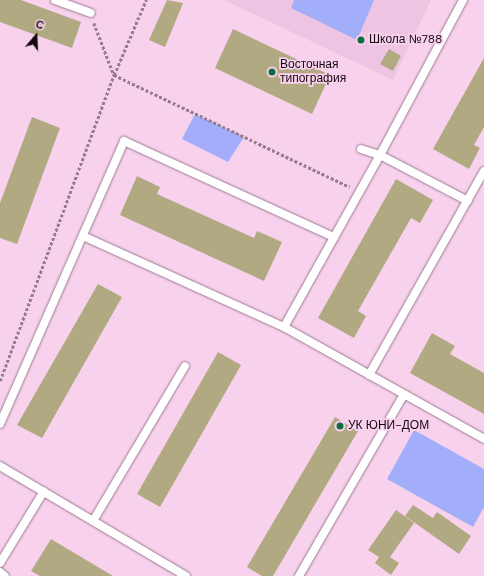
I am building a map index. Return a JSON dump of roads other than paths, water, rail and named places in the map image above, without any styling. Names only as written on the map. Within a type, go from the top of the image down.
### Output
[{"type":"lane","points":[[55,0],[90,13]]},
{"type":"lane","points":[[284,327],[360,192],[463,0]]},
{"type":"lane","points":[[0,424],[124,141],[334,237]]},
{"type":"lane","points":[[362,150],[380,155],[468,201]]},
{"type":"lane","points":[[369,375],[484,171]]},
{"type":"lane","points":[[83,236],[284,327],[484,439]]},
{"type":"lane","points":[[93,521],[185,366]]},
{"type":"lane","points":[[299,576],[404,394]]},
{"type":"lane","points":[[0,466],[186,576]]},
{"type":"lane","points":[[0,563],[44,491]]},
{"type":"lane","points":[[0,572],[6,576]]},
{"type":"place","name":"Школа №788","points":[[361,40]]},
{"type":"place","name":"Восточная типография","points":[[272,72]]},
{"type":"place","name":"УК ЮНИ-ДОМ","points":[[340,426]]}]
